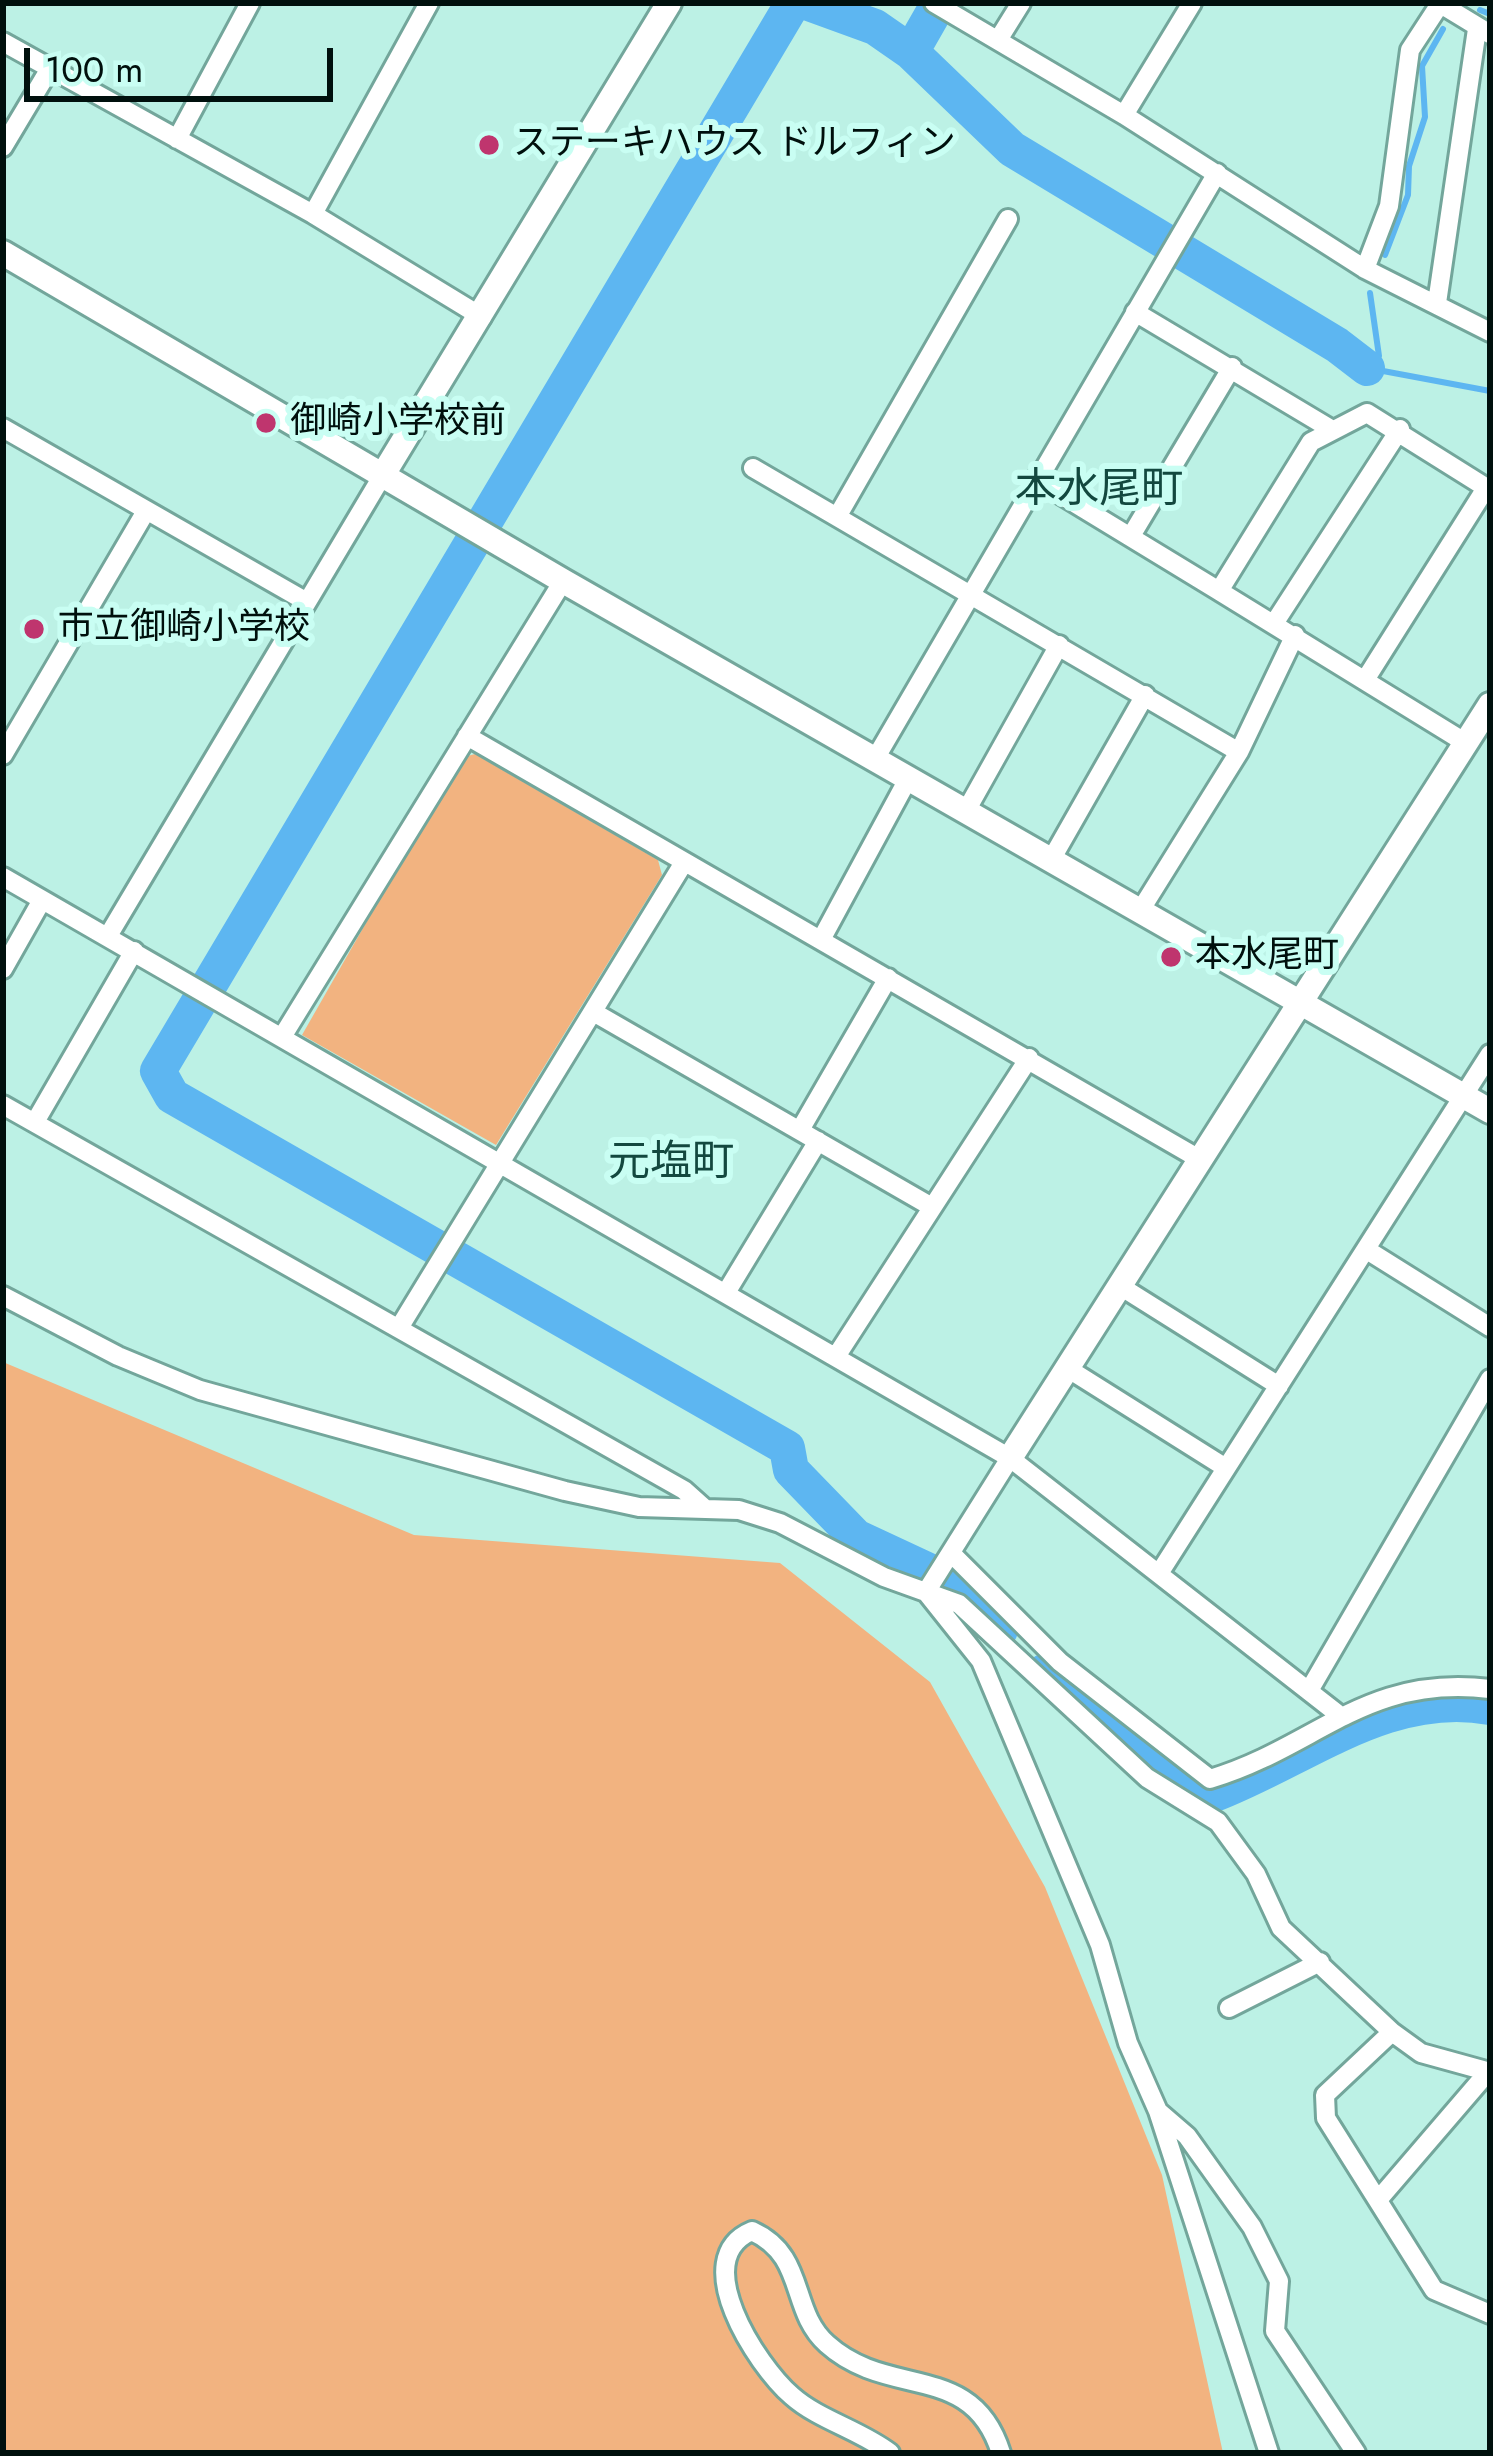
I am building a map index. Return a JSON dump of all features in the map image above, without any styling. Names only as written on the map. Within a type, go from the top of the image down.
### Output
[{"type":"street","points":[[177,139],[250,3]]},
{"type":"street","points":[[313,214],[429,3]]},
{"type":"street","points":[[108,936],[669,3]]},
{"type":"street","points":[[998,40],[1021,3]]},
{"type":"street","points":[[1124,115],[1192,3]]},
{"type":"street","points":[[1365,269],[1389,206],[1410,50],[1439,3],[1484,31],[1437,303]]},
{"type":"street","points":[[939,6],[1124,115],[1365,269],[1490,332]]},
{"type":"street","points":[[3,42],[313,214],[482,317]]},
{"type":"street","points":[[3,147],[49,70]]},
{"type":"street","points":[[875,760],[968,592],[1217,173]]},
{"type":"street","points":[[837,517],[1008,219]]},
{"type":"street","points":[[3,253],[563,581],[1490,1111]]},
{"type":"street","points":[[1135,312],[1329,428]]},
{"type":"street","points":[[1131,536],[1232,367]]},
{"type":"street","points":[[1219,591],[1311,442],[1329,428],[1367,412],[1400,429],[1488,489],[1364,680]]},
{"type":"street","points":[[3,428],[307,602]]},
{"type":"street","points":[[1275,622],[1400,429]]},
{"type":"street","points":[[753,468],[1239,752]]},
{"type":"street","points":[[1035,479],[1466,743]]},
{"type":"street","points":[[3,755],[146,511]]},
{"type":"street","points":[[282,1037],[563,581]]},
{"type":"street","points":[[1140,911],[1239,752],[1295,635]]},
{"type":"street","points":[[966,811],[1059,646]]},
{"type":"street","points":[[1051,860],[1145,694]]},
{"type":"street","points":[[926,1592],[1490,705]]},
{"type":"street","points":[[467,736],[1201,1160]]},
{"type":"street","points":[[822,938],[908,778]]},
{"type":"street","points":[[399,1328],[683,864]]},
{"type":"street","points":[[3,877],[1010,1458],[1338,1714]]},
{"type":"street","points":[[3,969],[42,900]]},
{"type":"street","points":[[35,1122],[134,951]]},
{"type":"street","points":[[800,1130],[888,977]]},
{"type":"street","points":[[595,1013],[932,1208]]},
{"type":"street","points":[[1160,1572],[1490,1054]]},
{"type":"street","points":[[837,1355],[1029,1058]]},
{"type":"street","points":[[3,1105],[685,1490],[703,1508]]},
{"type":"street","points":[[727,1291],[818,1141]]},
{"type":"street","points":[[1367,1250],[1490,1327]]},
{"type":"street","points":[[1120,1286],[1280,1385]]},
{"type":"street","points":[[3,1296],[101,1348],[200,1390],[565,1491],[639,1507],[739,1510],[780,1522],[843,1558],[959,1604],[1147,1778],[1218,1822],[1256,1874],[1281,1928],[1393,2032],[1421,2054],[1489,2073],[1378,2200]]},
{"type":"street","points":[[1067,1368],[1226,1468]]},
{"type":"street","points":[[1310,1689],[1490,1379]]},
{"type":"street","points":[[951,1553],[1060,1662],[1210,1779],[1247,1768],[1338,1714],[1400,1691],[1456,1685],[1490,1689]]},
{"type":"street","points":[[926,1592],[981,1661],[1100,1945],[1128,2043],[1158,2111],[1269,2453]]},
{"type":"street","points":[[1229,2008],[1320,1962]]},
{"type":"street","points":[[1393,2032],[1325,2095],[1326,2118],[1434,2290],[1490,2314]]},
{"type":"street","points":[[1158,2111],[1186,2136],[1252,2228],[1280,2281],[1275,2331],[1356,2453]]},
{"type":"street","points":[[890,2453],[793,2397],[762,2360],[737,2317],[722,2273],[727,2249],[736,2238],[752,2231],[776,2242],[824,2342],[861,2367],[958,2396],[986,2413],[1001,2453]]},
{"type":"shaded area","points":[[475,754],[658,860],[662,875],[496,1145],[302,1035],[460,758]]},
{"type":"shaded area","points":[[3,1362],[414,1535],[780,1563],[930,1682],[1045,1887],[1162,2175],[1223,2453],[3,2453]]},
{"type":"waterway","points":[[793,3],[158,1071],[172,1096],[787,1448],[791,1470],[856,1537],[944,1578],[1000,1630]]},
{"type":"waterway","points":[[809,3],[875,27],[911,52],[1012,149],[1337,345],[1367,368]]},
{"type":"waterway","points":[[911,52],[939,3]]},
{"type":"waterway","points":[[1480,10],[1490,14]]},
{"type":"waterway","points":[[1385,255],[1408,195],[1409,166],[1425,117],[1422,66],[1443,29]]},
{"type":"waterway","points":[[1367,368],[1379,356],[1370,293]]},
{"type":"waterway","points":[[1367,368],[1490,391]]},
{"type":"waterway","points":[[1044,1672],[1141,1753],[1212,1795],[1381,1718],[1452,1704],[1490,1707]]},
{"type":"place","name":"ステーキハウス ドルフィン","points":[[489,145]]},
{"type":"place","name":"御崎小学校前","points":[[266,423]]},
{"type":"place","name":"市立御崎小学校","points":[[34,629]]},
{"type":"place","name":"本水尾町","points":[[1171,957]]},
{"type":"district","name":"本水尾町","points":[[1099,492]]},
{"type":"district","name":"元塩町","points":[[671,1165]]}]
